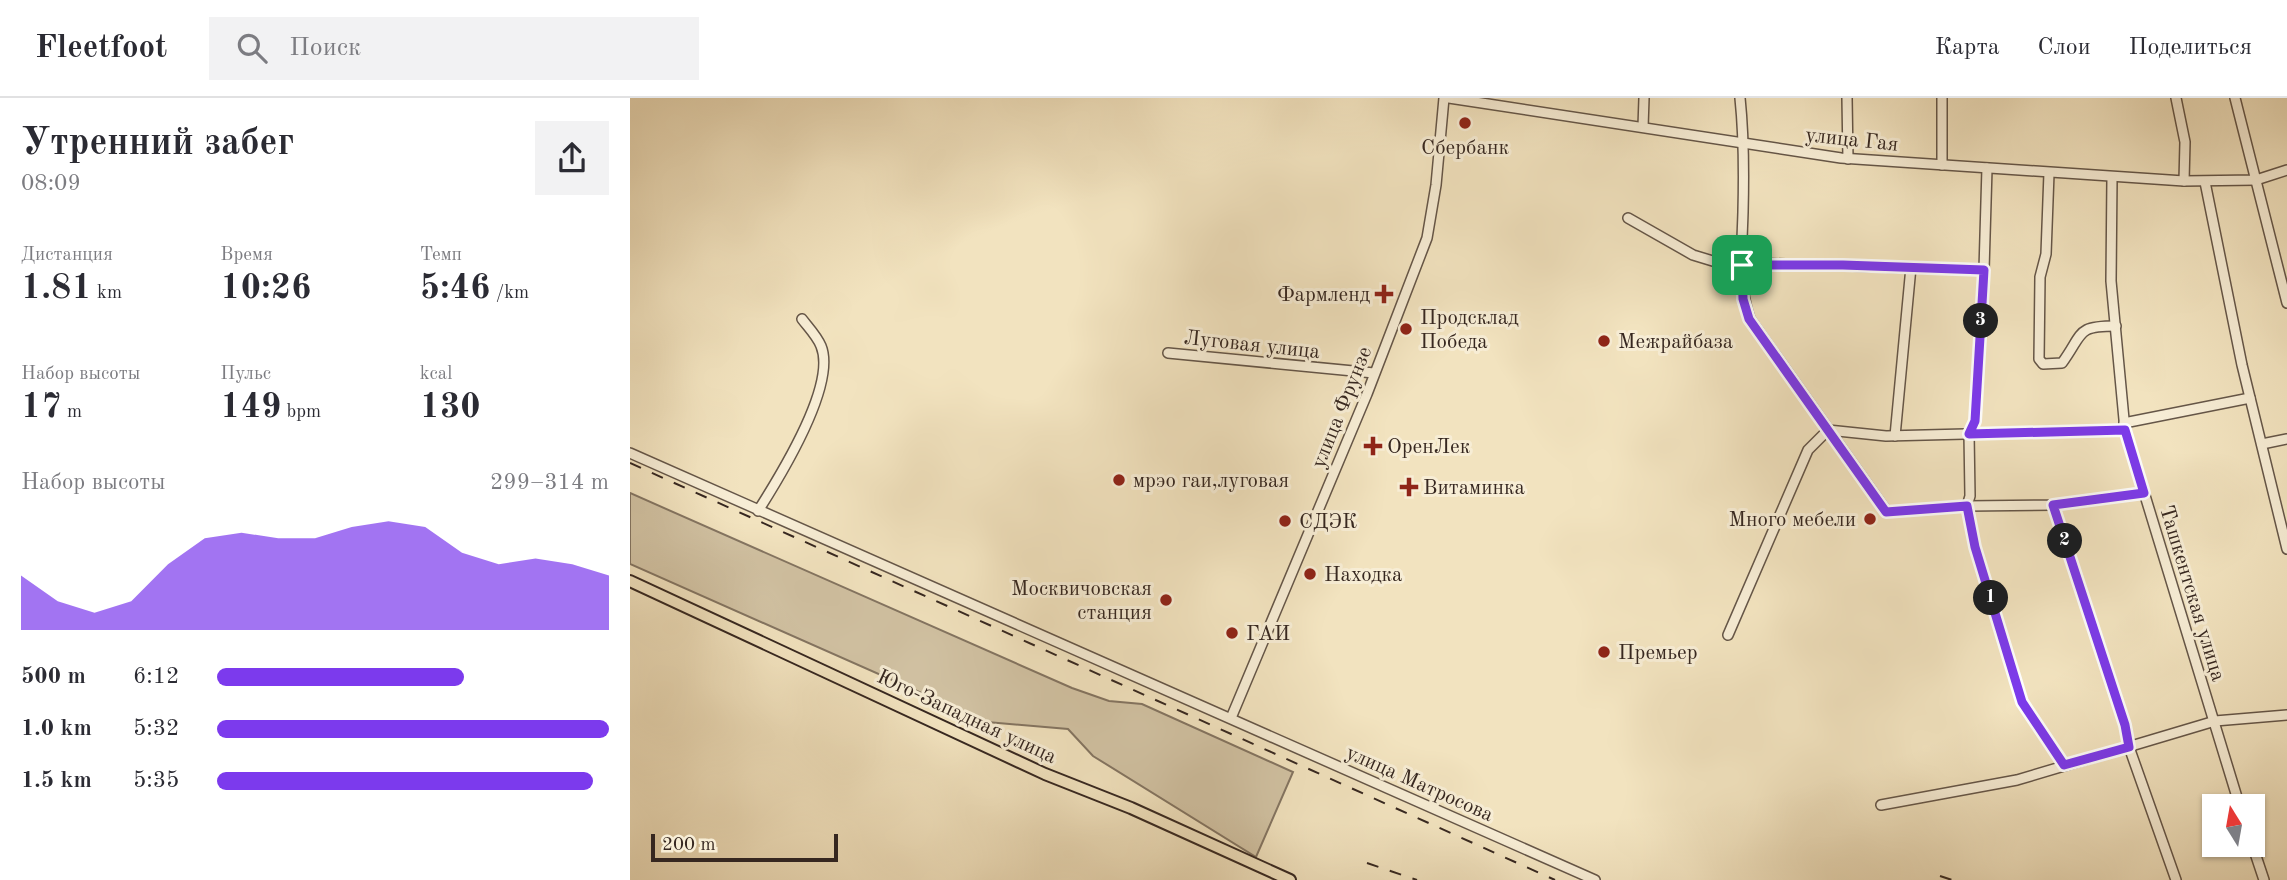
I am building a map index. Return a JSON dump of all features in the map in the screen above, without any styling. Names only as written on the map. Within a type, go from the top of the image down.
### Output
[{"type":"main road","name":"Юго-Западная улица","points":[[630,581],[1045,774],[1131,808],[1290,880]]},
{"type":"street","name":"улица Гая","points":[[1446,98],[1848,159],[2205,182],[2256,180],[2287,170]]},
{"type":"street","name":"улица Фрунзе","points":[[1231,718],[1427,238],[1446,98]]},
{"type":"street","points":[[1643,127],[1644,98]]},
{"type":"street","points":[[1740,98],[1744,142],[1743,299],[1749,319],[1886,512],[1967,506],[2053,505],[2144,493]]},
{"type":"street","points":[[1847,98],[1848,159]]},
{"type":"street","points":[[1942,98],[1942,165]]},
{"type":"street","points":[[2176,98],[2185,142],[2185,181]]},
{"type":"street","points":[[2235,98],[2287,303]]},
{"type":"street","points":[[1987,168],[1984,270],[1975,421],[1969,434],[1970,496],[1967,506],[1975,547],[2022,702],[2064,765]]},
{"type":"street","points":[[2049,173],[2046,254],[2040,277],[2039,359],[2043,364],[2062,363],[2085,329],[2093,326],[2116,326]]},
{"type":"street","name":"Ташкентская улица","points":[[2112,178],[2109,249],[2124,427],[2236,794]]},
{"type":"street","points":[[2205,182],[2250,398],[2287,549]]},
{"type":"street","points":[[1628,218],[1693,255],[1716,262],[1742,265],[1984,270]]},
{"type":"street","points":[[1895,436],[1911,267]]},
{"type":"street","points":[[758,512],[790,460],[815,401],[824,366],[821,345],[802,319]]},
{"type":"street","name":"Луговая улица","points":[[1168,353],[1374,373]]},
{"type":"street","points":[[1828,430],[1895,436],[2124,427],[2250,398]]},
{"type":"street","points":[[1728,635],[1808,450],[1828,430]]},
{"type":"street","points":[[2262,444],[2287,439]]},
{"type":"street","name":"улица Матросова","points":[[630,453],[758,512],[1595,880]]},
{"type":"street","points":[[2053,505],[2125,725],[2129,747],[2176,880]]},
{"type":"street","points":[[1881,805],[2017,780],[2215,721],[2287,715]]},
{"type":"street","points":[[2257,858],[2264,880]]},
{"type":"shaded area","points":[[630,493],[1072,688],[1109,701],[1142,704],[1293,772],[1256,857],[1093,756],[1068,729],[987,722],[630,564]]},
{"type":"railway","points":[[630,463],[1555,880]]},
{"type":"railway","points":[[1367,863],[1417,880]]},
{"type":"railway","points":[[1940,876],[1952,880]]},
{"type":"place","name":"Сбербанк","points":[[1465,123]]},
{"type":"place","name":"Фармленд","points":[[1384,294]]},
{"type":"place","name":"Продсклад Победа","points":[[1406,329]]},
{"type":"place","name":"Межрайбаза","points":[[1604,341]]},
{"type":"place","name":"ОренЛек","points":[[1373,446]]},
{"type":"place","name":"мрэо гаи,луговая","points":[[1119,480]]},
{"type":"place","name":"Витаминка","points":[[1409,487]]},
{"type":"place","name":"Много мебели","points":[[1870,519]]},
{"type":"place","name":"СДЭК","points":[[1285,521]]},
{"type":"place","name":"Находка","points":[[1310,574]]},
{"type":"place","name":"Москвичовская станция","points":[[1166,600]]},
{"type":"place","name":"ГАИ","points":[[1232,633]]},
{"type":"place","name":"Премьер","points":[[1604,652]]},
{"type":"route","points":[[1742,265],[1984,270],[1975,421],[1969,434],[2125,430],[2144,493],[2053,505],[2125,725],[2129,747],[2064,765],[2022,702],[1975,547],[1967,506],[1886,512],[1749,319],[1743,299],[1742,265]]}]
